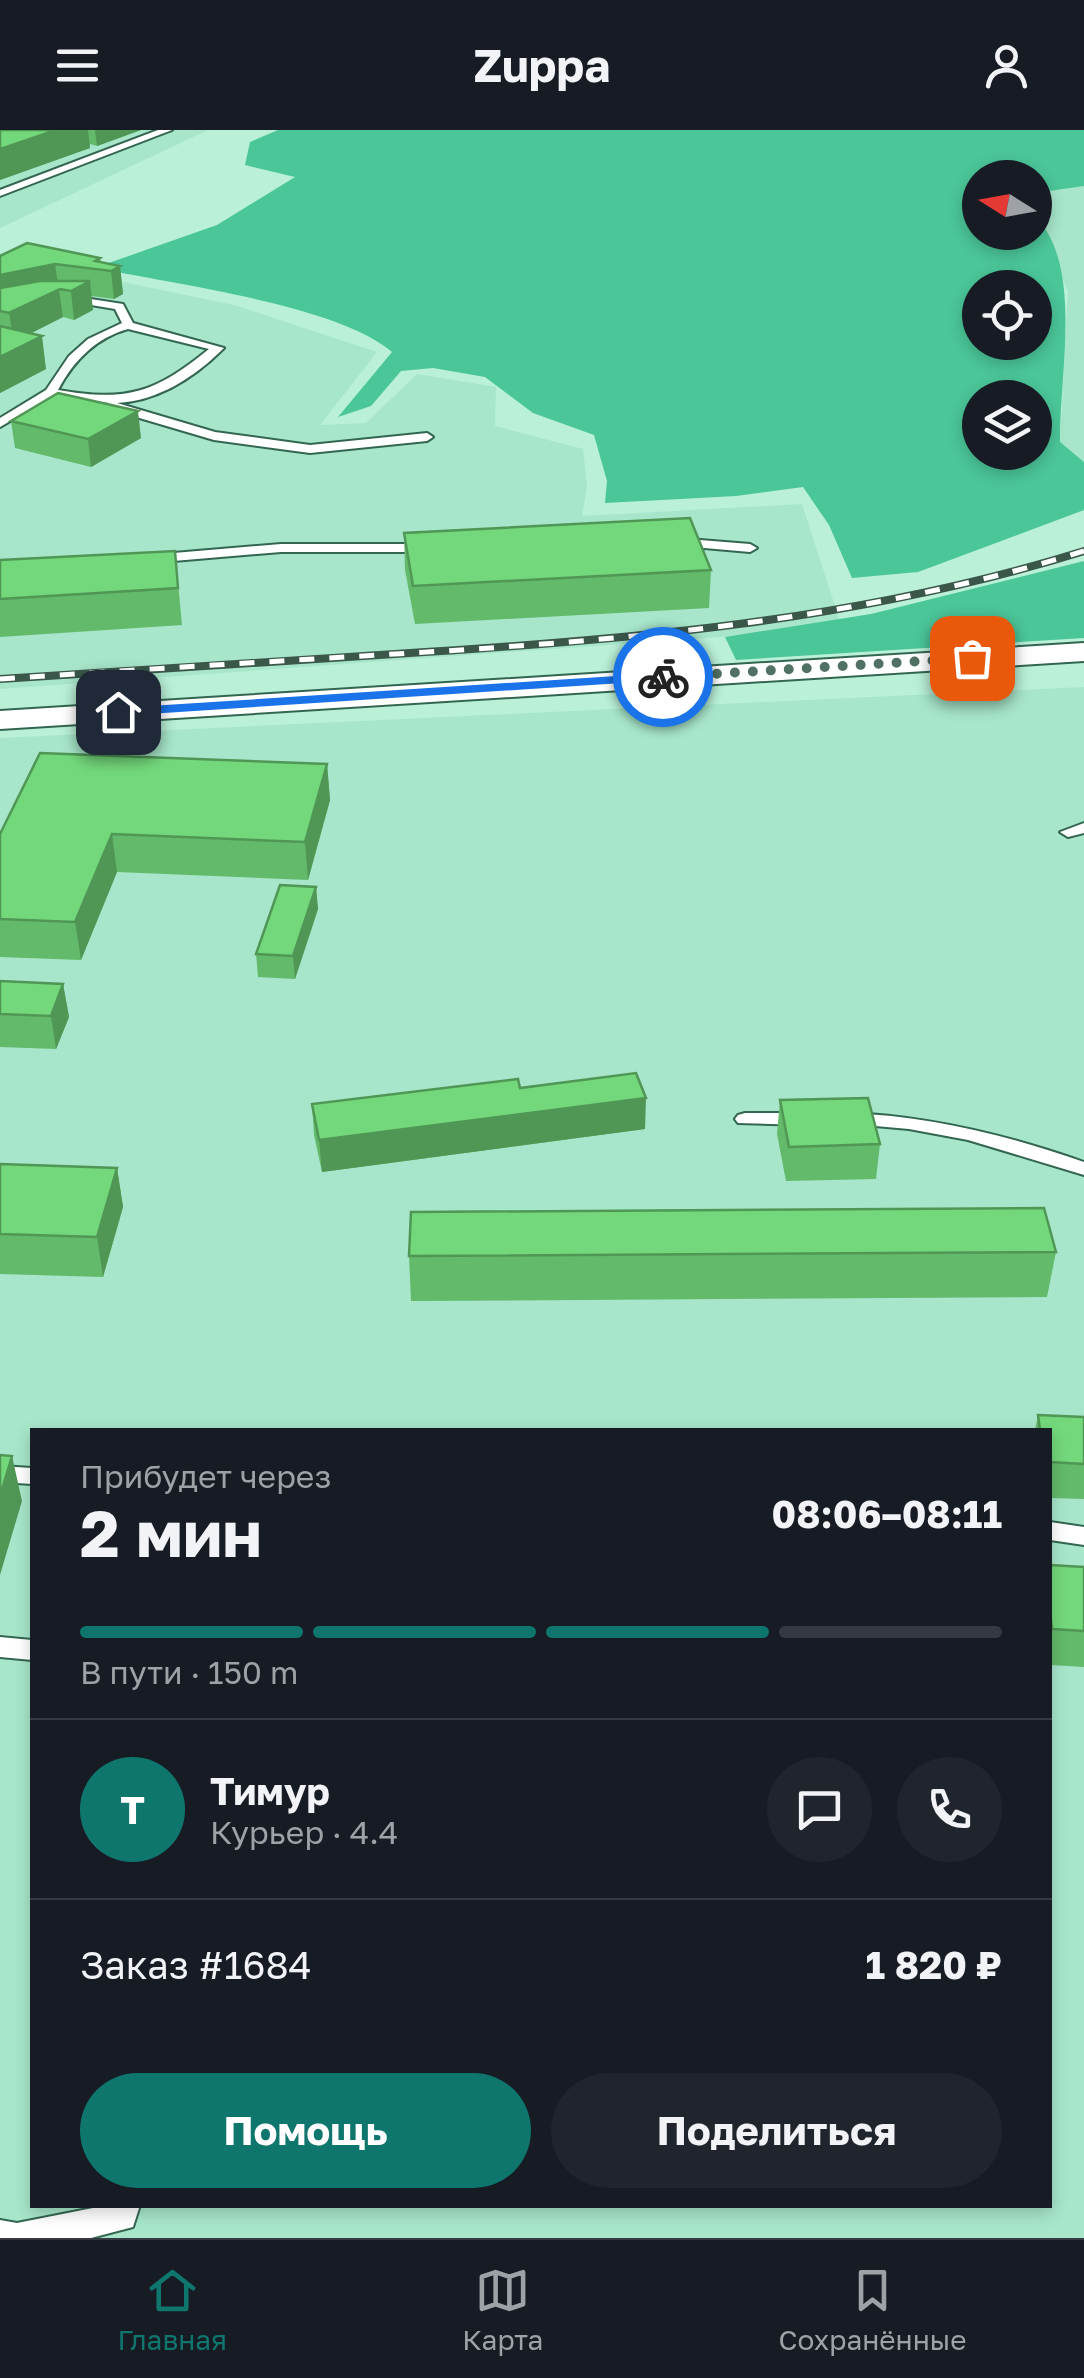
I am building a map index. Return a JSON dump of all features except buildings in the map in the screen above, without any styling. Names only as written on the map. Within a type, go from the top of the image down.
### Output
[{"type":"street","points":[[0,720],[1084,652]]},
{"type":"lane","points":[[0,193],[168,130]]},
{"type":"lane","points":[[52,298],[119,306],[128,325]]},
{"type":"lane","points":[[0,423],[51,392],[76,353],[106,330],[128,325],[218,348],[186,376],[134,401],[102,402]]},
{"type":"lane","points":[[51,392],[102,402],[214,436],[310,448],[426,438]]},
{"type":"lane","points":[[654,542],[750,548]]},
{"type":"lane","points":[[130,561],[280,548],[454,548]]},
{"type":"lane","points":[[746,1119],[877,1119],[994,1137],[1084,1169]]},
{"type":"lane","points":[[0,1474],[30,1476]]},
{"type":"lane","points":[[1052,1531],[1084,1536]]},
{"type":"lane","points":[[0,1647],[30,1650]]},
{"type":"lane","points":[[0,2235],[17,2238],[122,2216],[125,2208]]},
{"type":"shaded area","points":[[0,130],[208,130],[0,228]]},
{"type":"shaded area","points":[[1084,186],[1084,462],[1060,443],[1068,291],[1050,250],[1052,191]]},
{"type":"shaded area","points":[[113,280],[234,305],[377,352],[320,425],[366,423],[417,374],[496,387],[495,426],[583,449],[587,487],[582,516],[802,504],[842,628],[0,689],[0,329]]},
{"type":"shaded area","points":[[1084,687],[1084,2238],[0,2238],[0,738]]},
{"type":"green space","points":[[278,130],[1084,130],[1084,186],[1052,191],[1052,160],[962,160],[962,250],[1052,250],[1052,243],[1059,263],[1066,322],[1060,442],[1084,462],[1084,510],[918,572],[852,578],[829,525],[803,487],[736,496],[605,503],[607,481],[594,435],[533,413],[485,377],[433,368],[401,371],[371,406],[338,417],[392,352],[337,322],[299,310],[112,271],[103,265],[217,225],[295,177],[245,165],[250,142]]},
{"type":"green space","points":[[1084,561],[1084,638],[736,660],[725,637],[871,614]]},
{"type":"railway","points":[[0,679],[570,642],[743,624],[914,595],[1084,551]]},
{"type":"way so far","points":[[663,677],[972,658]]},
{"type":"route","points":[[118,712],[663,677]]}]
